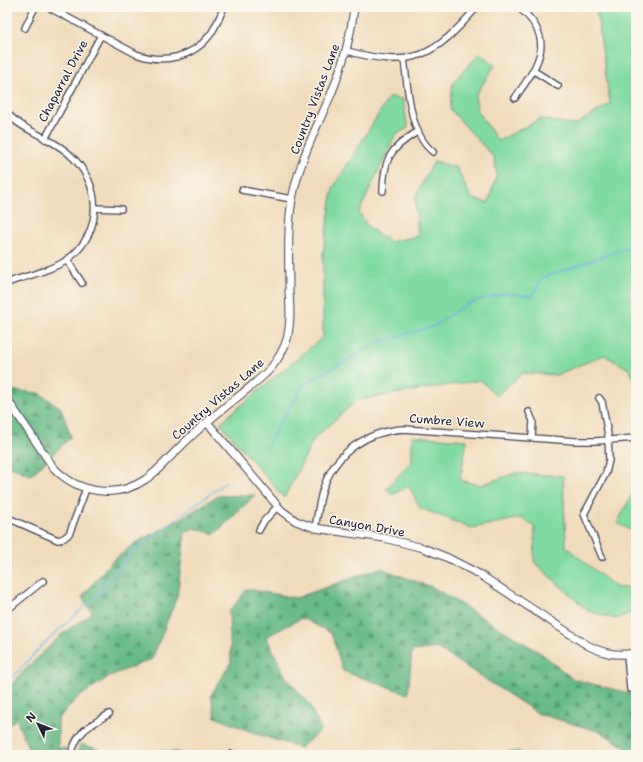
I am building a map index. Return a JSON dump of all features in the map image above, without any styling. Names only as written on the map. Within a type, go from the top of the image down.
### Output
[{"type":"street","points":[[25,28],[35,7]]},
{"type":"street","points":[[48,7],[142,56],[161,59],[174,58],[192,51],[206,40],[213,30],[224,7]]},
{"type":"street","name":"Country Vistas Lane","points":[[7,399],[53,467],[68,480],[86,489],[113,491],[140,483],[157,471],[185,441],[266,373],[278,358],[284,346],[290,322],[289,235],[292,199],[300,166],[332,93],[347,51],[354,7]]},
{"type":"street","points":[[347,51],[370,58],[394,60],[404,59],[428,51],[445,41],[458,30],[477,7]]},
{"type":"street","points":[[515,98],[534,70],[539,59],[541,46],[536,26],[518,7]]},
{"type":"street","name":"Chaparral Drive","points":[[45,138],[101,35]]},
{"type":"street","points":[[404,59],[417,132],[428,148],[433,152]]},
{"type":"street","points":[[534,70],[558,86]]},
{"type":"street","points":[[7,113],[13,120],[66,151],[77,161],[83,169],[91,186],[95,208],[92,224],[87,237],[80,247],[66,260],[53,267],[7,283]]},
{"type":"street","points":[[383,191],[383,173],[392,152],[396,146],[417,132]]},
{"type":"street","points":[[242,190],[292,199]]},
{"type":"street","points":[[95,208],[121,209]]},
{"type":"street","points":[[66,260],[82,283]]},
{"type":"street","points":[[599,398],[602,402],[608,440],[609,460],[606,473],[584,514],[602,557]]},
{"type":"street","points":[[528,412],[533,421],[532,438]]},
{"type":"street","name":"Canyon Drive","points":[[207,422],[278,506],[288,516],[296,521],[315,528],[384,538],[433,551],[477,572],[587,645],[601,652],[614,654],[636,653]]},
{"type":"street","name":"Cumbre View","points":[[315,528],[323,487],[334,467],[343,455],[354,445],[374,434],[389,430],[404,429],[576,441],[636,438]]},
{"type":"street","points":[[8,518],[61,540],[67,537],[70,532],[86,489]]},
{"type":"street","points":[[259,530],[264,521],[278,506]]},
{"type":"street","points":[[7,610],[43,581]]},
{"type":"street","points":[[627,654],[630,689]]},
{"type":"street","points":[[71,755],[75,742],[83,731],[109,714]]},
{"type":"green space","points":[[596,7],[636,7],[636,382],[629,369],[604,355],[556,375],[523,373],[496,396],[481,380],[357,400],[314,439],[284,498],[220,423],[323,337],[323,254],[333,188],[389,97],[403,99],[408,128],[396,134],[359,212],[367,226],[390,242],[418,236],[415,197],[434,161],[457,168],[471,198],[488,203],[497,174],[494,158],[450,109],[453,82],[480,53],[495,65],[475,96],[478,112],[498,141],[540,119],[575,125],[610,104]]},
{"type":"green space","points":[[7,390],[39,393],[61,408],[71,437],[31,475],[7,466]]},
{"type":"green space","points":[[412,436],[467,440],[460,480],[480,485],[516,473],[563,476],[566,547],[617,588],[636,587],[636,615],[633,612],[616,619],[588,611],[534,562],[535,527],[521,518],[472,528],[420,508],[409,486],[392,495],[386,489],[412,461]]},
{"type":"green space","points":[[636,487],[636,533],[617,523]]},
{"type":"green space","points":[[255,495],[215,534],[194,528],[185,532],[177,597],[152,659],[110,676],[76,699],[58,719],[58,748],[67,748],[66,755],[31,755],[16,719],[7,726],[7,695],[15,680],[62,634],[92,613],[82,597],[110,563],[135,543],[177,521],[217,496]]},
{"type":"green space","points":[[380,568],[434,588],[542,654],[573,679],[636,695],[636,755],[632,755],[632,752],[601,732],[539,714],[437,648],[412,651],[408,694],[343,671],[331,633],[302,618],[266,637],[286,677],[310,705],[321,730],[300,748],[254,733],[215,717],[211,695],[231,662],[229,612],[247,589],[296,598]]},
{"type":"green space","points":[[80,744],[118,755],[77,755]]},
{"type":"green space","points":[[138,750],[177,752],[183,755],[118,755]]},
{"type":"green space","points":[[519,751],[519,755],[478,755]]},
{"type":"waterway","points":[[267,447],[277,427],[304,385],[374,344],[434,326],[466,304],[505,293],[532,296],[542,278],[623,249],[636,248]]},
{"type":"waterway","points":[[93,599],[133,551],[226,482]]},
{"type":"waterway","points":[[7,683],[43,645],[89,602]]}]
